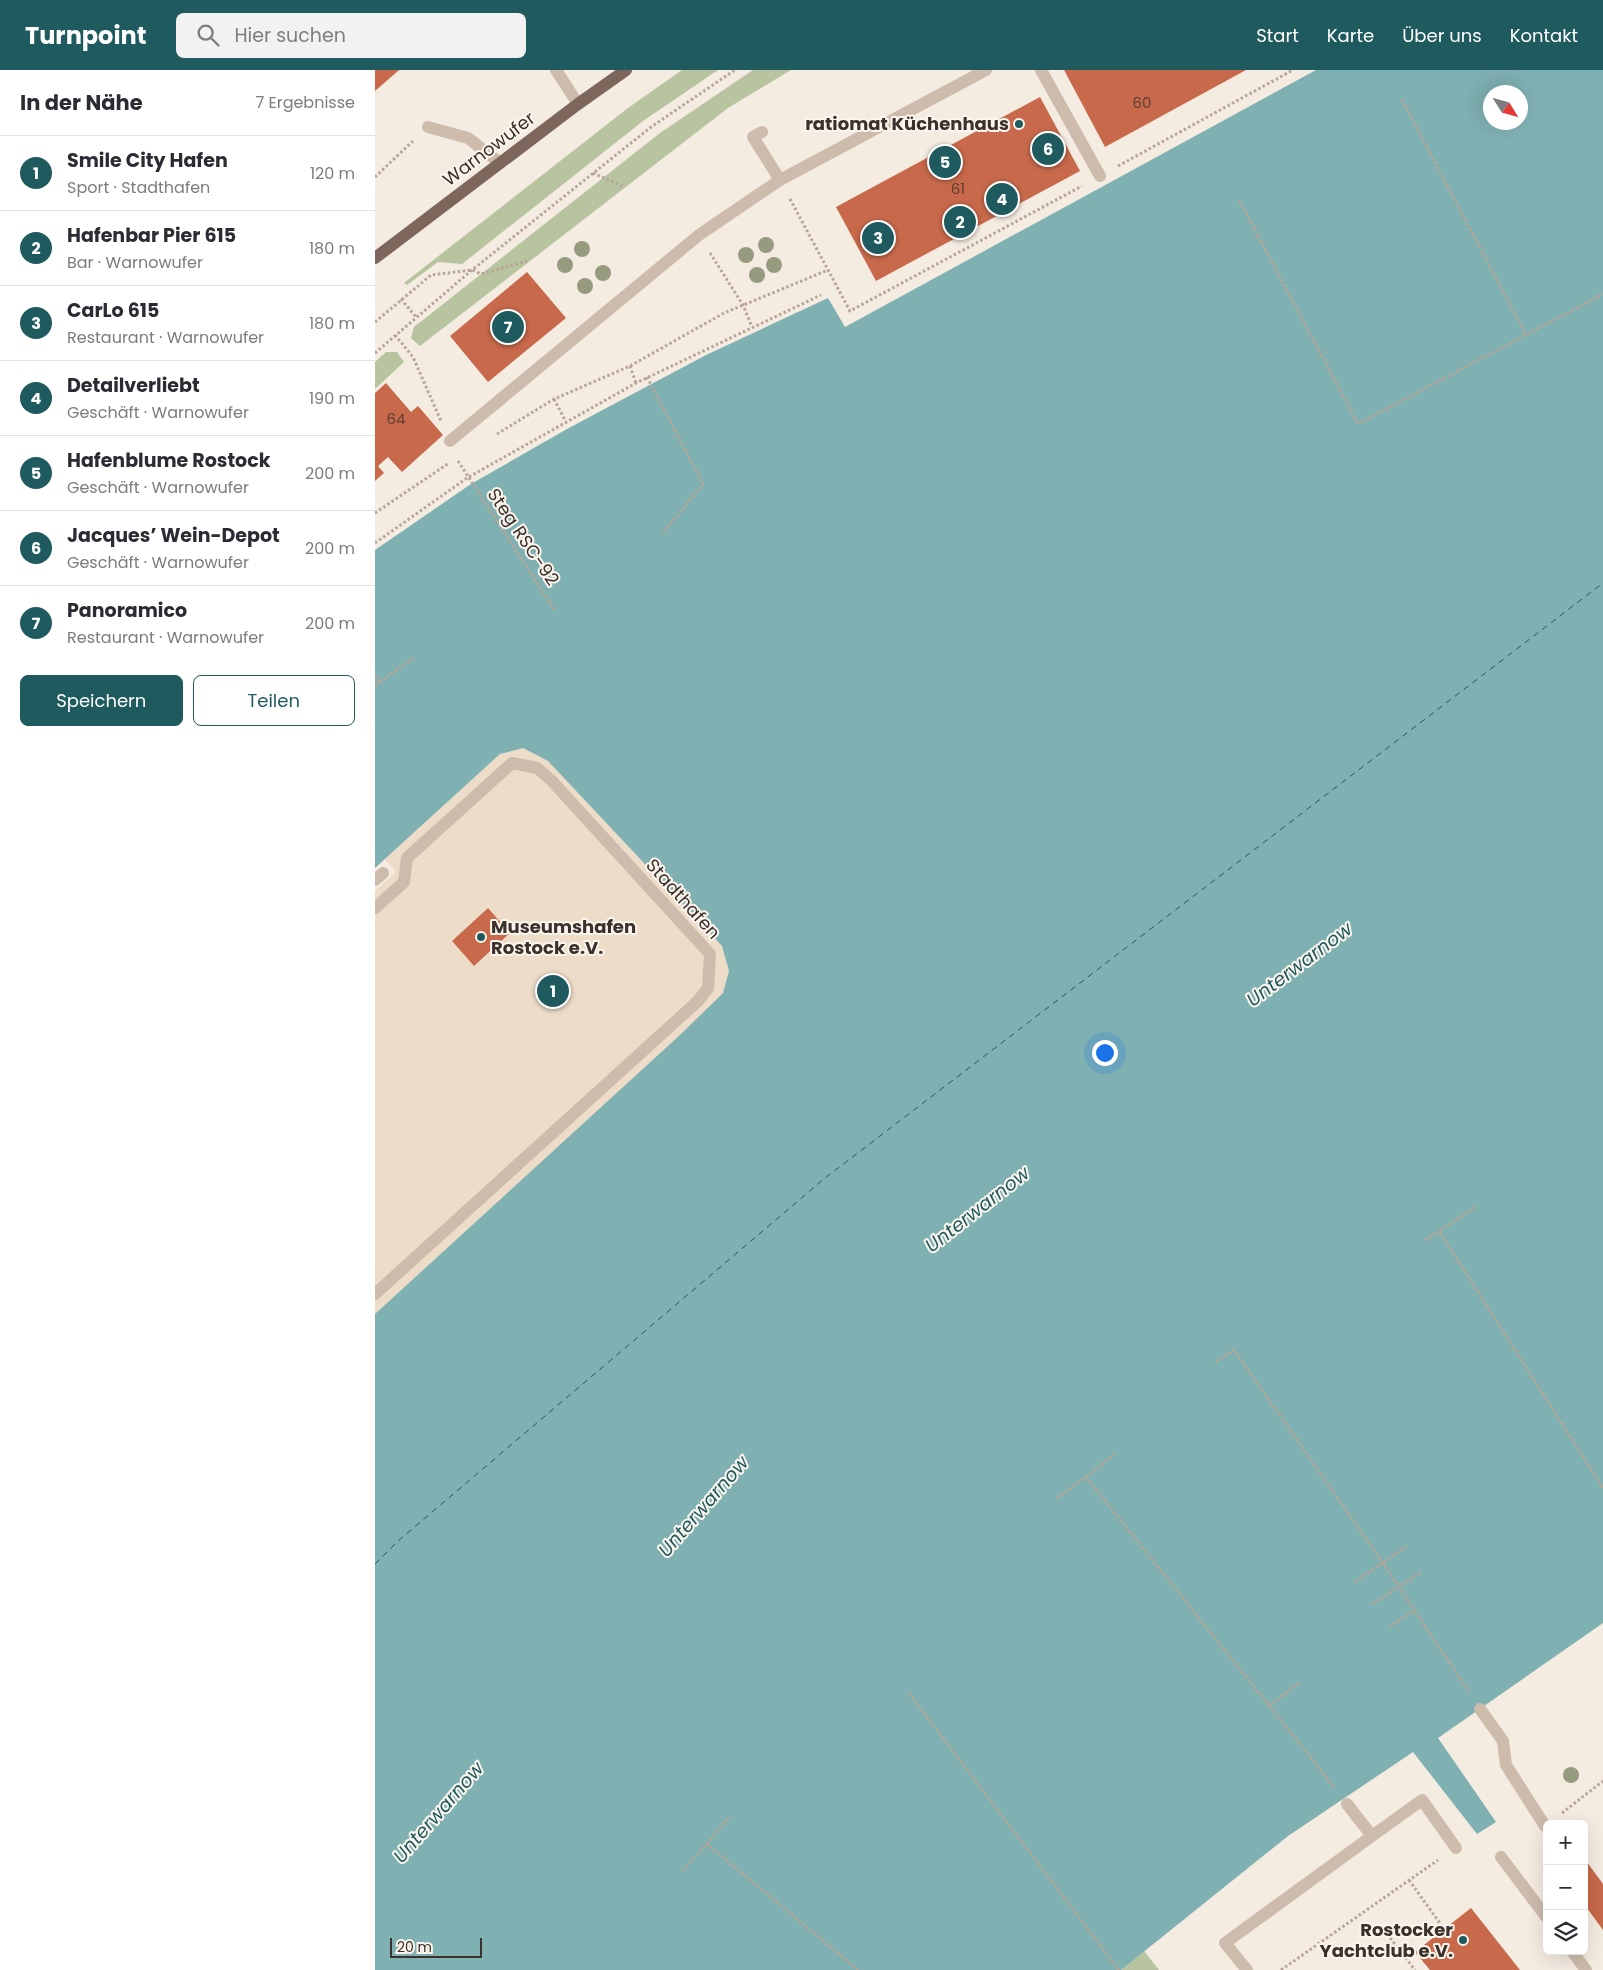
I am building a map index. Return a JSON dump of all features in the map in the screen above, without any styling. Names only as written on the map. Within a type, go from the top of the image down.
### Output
[{"type":"main road","name":"Warnowufer","points":[[375,258],[578,104],[626,70]]},
{"type":"street","points":[[556,70],[578,104]]},
{"type":"street","points":[[450,441],[699,235],[779,180],[986,70]]},
{"type":"street","points":[[1041,70],[1100,176]]},
{"type":"street","points":[[428,127],[468,138],[500,163]]},
{"type":"street","points":[[762,132],[753,137],[779,180]]},
{"type":"street","name":"Stadthafen","points":[[375,908],[404,882],[407,858],[512,763],[537,768],[551,780],[710,954],[708,988],[698,1001],[375,1294]]},
{"type":"street","points":[[1480,1709],[1503,1740],[1506,1765],[1543,1823]]},
{"type":"street","points":[[1247,1970],[1225,1943],[1422,1800],[1456,1848]]},
{"type":"street","points":[[1347,1804],[1372,1836]]},
{"type":"street","points":[[1501,1857],[1543,1913]]},
{"type":"street","points":[[1575,1955],[1586,1970]]},
{"type":"path","points":[[375,352],[472,270],[651,127],[735,70]]},
{"type":"path","points":[[779,180],[850,311],[1293,70]]},
{"type":"path","points":[[1402,100],[1526,335]]},
{"type":"path","points":[[375,177],[428,127]]},
{"type":"path","points":[[593,173],[624,187]]},
{"type":"path","points":[[1239,200],[1358,424],[1603,294]]},
{"type":"path","points":[[699,235],[743,305],[752,327]]},
{"type":"path","points":[[375,322],[431,275],[472,270],[481,274],[528,261]]},
{"type":"path","points":[[489,439],[554,399],[630,366],[743,305],[828,270]]},
{"type":"path","points":[[375,543],[467,478],[636,383],[821,296]]},
{"type":"path","points":[[401,299],[416,317]]},
{"type":"path","points":[[395,335],[413,357],[450,441]]},
{"type":"path","points":[[630,366],[636,383]]},
{"type":"path","points":[[647,378],[703,484],[662,534]]},
{"type":"path","points":[[554,399],[566,422]]},
{"type":"path","name":"Steg RSC-92","points":[[375,513],[456,458],[467,478],[556,612]]},
{"type":"path","points":[[375,686],[413,658]]},
{"type":"path","points":[[375,675],[380,682]]},
{"type":"path","points":[[1426,1240],[1475,1207]]},
{"type":"path","points":[[1439,1231],[1603,1488]]},
{"type":"path","points":[[1216,1362],[1234,1350],[1383,1563],[1480,1709]]},
{"type":"path","points":[[1057,1498],[1115,1454]]},
{"type":"path","points":[[1086,1477],[1347,1804]]},
{"type":"path","points":[[1355,1582],[1407,1546]]},
{"type":"path","points":[[1373,1604],[1423,1571]]},
{"type":"path","points":[[1389,1627],[1415,1610]]},
{"type":"path","points":[[1269,1706],[1300,1682]]},
{"type":"path","points":[[909,1694],[1119,1970]]},
{"type":"path","points":[[1556,1818],[1603,1781]]},
{"type":"path","points":[[683,1870],[730,1816]]},
{"type":"path","points":[[707,1844],[858,1970]]},
{"type":"path","points":[[1281,1970],[1456,1848]]},
{"type":"path","points":[[1409,1880],[1444,1929]]},
{"type":"path","points":[[1384,1930],[1415,1970]]},
{"type":"green space","points":[[682,70],[718,70],[643,121],[462,264],[438,262],[407,285],[404,283],[628,108]]},
{"type":"green space","points":[[753,70],[791,70],[728,108],[420,346],[411,338],[414,327],[660,133]]},
{"type":"green space","points":[[386,352],[397,352],[404,362],[375,389],[375,362]]},
{"type":"green space","points":[[1144,1951],[1159,1970],[1121,1970]]},
{"type":"shaded area","points":[[523,748],[548,761],[723,947],[729,971],[723,993],[681,1034],[375,1314],[375,891],[396,872],[385,859],[500,754]],"holes":[[[488,908],[510,933],[474,966],[452,941]]]},
{"type":"water","name":"Unterwarnow","points":[[1316,70],[1603,70],[1603,1623],[1438,1738],[1496,1822],[1477,1834],[1413,1752],[1288,1836],[1121,1970],[375,1970],[375,1314],[681,1034],[723,993],[729,971],[722,946],[548,761],[523,748],[500,754],[375,868],[375,550],[471,484],[567,429],[706,355],[828,298],[845,327]]},
{"type":"building","points":[[375,70],[399,70],[375,91]]},
{"type":"building","points":[[1064,70],[1246,70],[1105,147]]},
{"type":"building","points":[[1040,97],[1080,171],[876,281],[836,207]]},
{"type":"building","points":[[527,272],[566,318],[488,382],[450,336]]},
{"type":"building","points":[[386,383],[411,412],[418,406],[443,435],[402,472],[388,457],[378,466],[384,473],[375,481],[375,393]]},
{"type":"building","name":"Museumshafen Rostock e.V.","points":[[488,908],[510,933],[474,966],[452,941]]},
{"type":"building","points":[[1588,1863],[1603,1884],[1603,1930],[1588,1909]]},
{"type":"building","name":"Rostocker Yachtclub e.V.","points":[[1471,1908],[1520,1970],[1430,1970],[1415,1952]]},
{"type":"ferry route","points":[[375,1564],[398,1541],[825,1178],[1603,583]]},
{"type":"place","name":"ratiomat Küchenhaus","points":[[1019,124]]},
{"type":"place","name":"Jacques’ Wein-Depot","points":[[1048,149]]},
{"type":"place","name":"Hafenblume Rostock","points":[[945,162]]},
{"type":"place","name":"Detailverliebt","points":[[1002,199]]},
{"type":"place","name":"Hafenbar Pier 615","points":[[960,222]]},
{"type":"place","name":"CarLo 615","points":[[878,238]]},
{"type":"place","name":"Panoramico","points":[[508,327]]},
{"type":"place","name":"Museumshafen Rostock e.V.","points":[[481,937]]},
{"type":"place","name":"Smile City Hafen","points":[[553,991]]},
{"type":"place","name":"Rostocker Yachtclub e.V.","points":[[1463,1940]]}]
